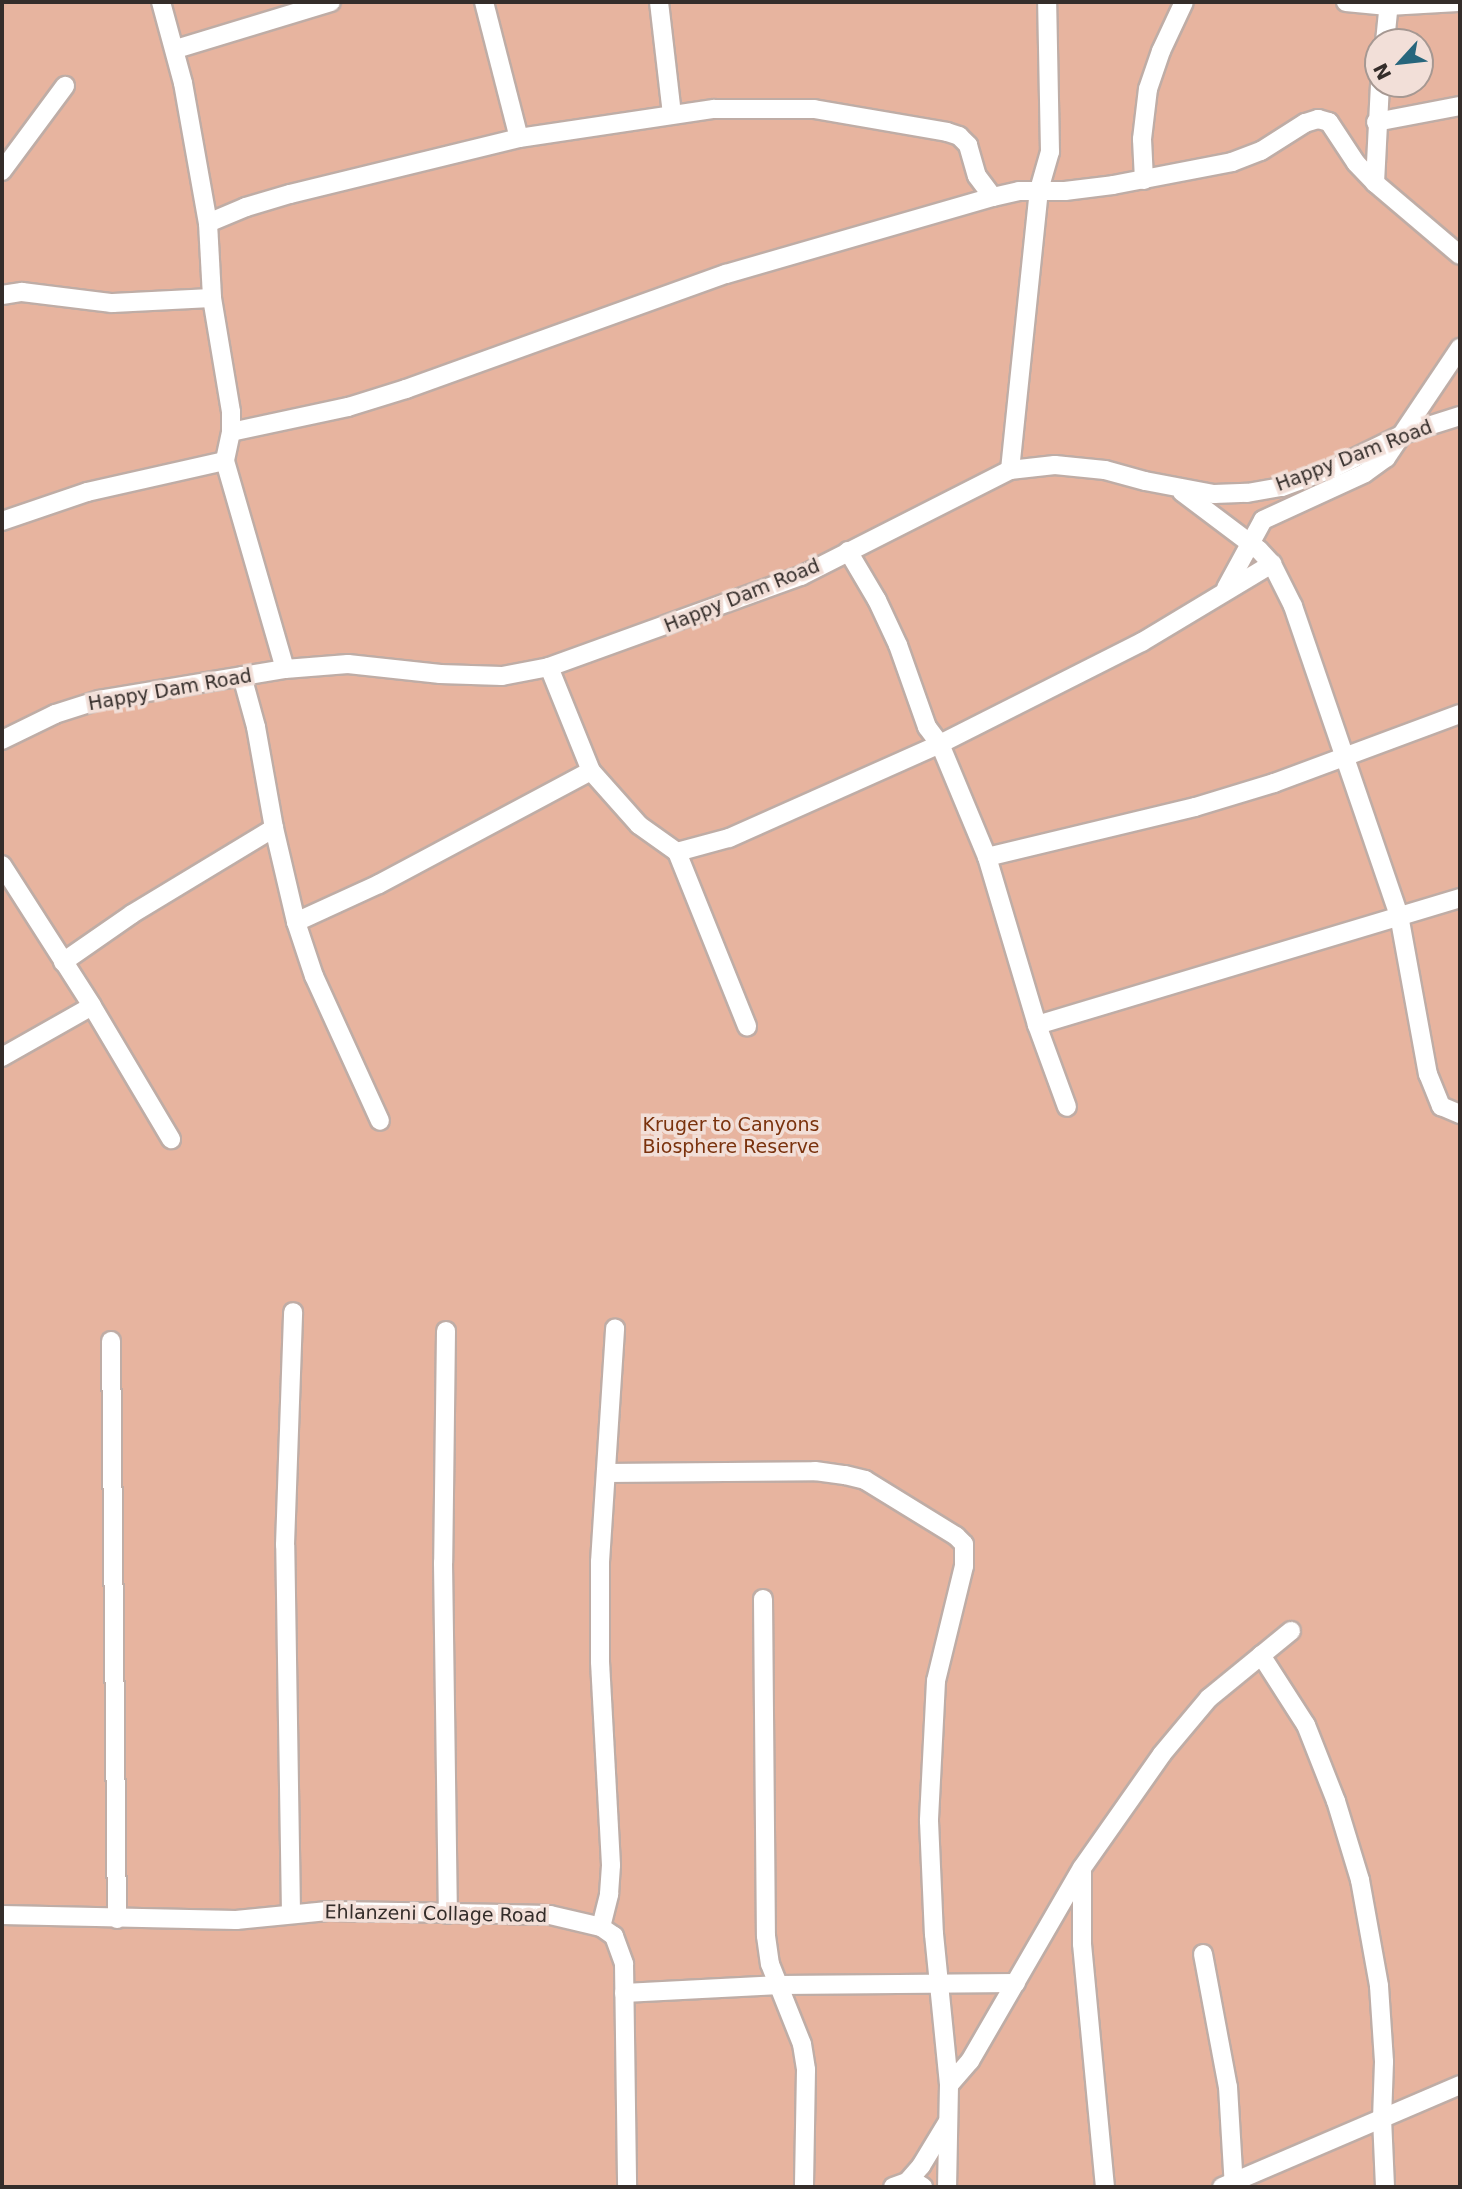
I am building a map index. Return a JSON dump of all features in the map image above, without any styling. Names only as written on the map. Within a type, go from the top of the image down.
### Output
[{"type":"street","points":[[161,2],[176,48],[208,223],[212,298],[229,393],[231,432],[225,461],[285,669]]},
{"type":"street","points":[[176,48],[331,2]]},
{"type":"street","points":[[485,2],[519,138]]},
{"type":"street","points":[[659,2],[672,114]]},
{"type":"street","points":[[1010,470],[1039,190],[1050,152],[1047,2]]},
{"type":"street","points":[[1144,180],[1142,139],[1148,89],[1161,51],[1184,2]]},
{"type":"street","points":[[1346,2],[1458,2]]},
{"type":"street","points":[[1386,28],[1389,4]]},
{"type":"street","points":[[2,172],[65,86]]},
{"type":"street","points":[[1375,183],[1379,98]]},
{"type":"street","points":[[1376,122],[1460,106]]},
{"type":"street","points":[[208,223],[246,207],[290,194],[519,138],[713,109],[814,108],[947,132],[959,136],[968,145],[977,176],[993,197]]},
{"type":"street","points":[[231,432],[348,407],[406,389],[726,274],[993,197],[1144,180],[1232,162],[1261,151],[1305,123],[1318,119],[1329,122],[1356,163],[1375,183],[1460,255]]},
{"type":"street","points":[[2,295],[22,292],[112,303],[212,298]]},
{"type":"street","points":[[1225,591],[1257,526],[1272,514],[1380,465],[1460,348]]},
{"type":"street","name":"Happy Dam Road","points":[[2,740],[55,714],[99,700],[285,669],[348,664],[440,674],[502,676],[549,667],[801,576],[1010,470],[1055,465],[1105,470],[1176,488],[1214,494],[1247,493],[1282,487],[1334,468],[1403,434],[1460,416]]},
{"type":"street","points":[[2,521],[87,492],[225,461]]},
{"type":"street","points":[[1176,488],[1250,542],[1272,564],[1310,650],[1399,915],[1428,1074],[1441,1106],[1460,1114]]},
{"type":"street","points":[[848,551],[877,600],[898,645],[926,727],[940,744],[987,857],[1037,1026],[1067,1107]]},
{"type":"street","points":[[677,852],[729,838],[940,744],[1142,642],[1272,564]]},
{"type":"street","points":[[549,667],[591,771],[639,825],[677,852],[747,1026]]},
{"type":"street","points":[[242,676],[256,727],[274,828],[296,922],[314,976],[380,1121]]},
{"type":"street","points":[[987,857],[1195,807],[1274,783],[1460,714]]},
{"type":"street","points":[[296,922],[379,884],[591,771]]},
{"type":"street","points":[[64,962],[132,914],[274,828]]},
{"type":"street","points":[[2,865],[92,1006],[171,1139]]},
{"type":"street","points":[[1037,1026],[1460,898]]},
{"type":"street","points":[[2,1056],[92,1006]]},
{"type":"street","points":[[290,1913],[285,1545],[293,1312]]},
{"type":"street","points":[[615,1328],[600,1562],[600,1662],[611,1865],[609,1894],[601,1927],[614,1936],[621,1951],[627,2187]]},
{"type":"street","points":[[446,1331],[443,1563],[449,1914]]},
{"type":"street","points":[[111,1341],[117,1919]]},
{"type":"street","points":[[606,1473],[815,1471],[845,1475],[865,1480],[956,1536],[964,1544],[964,1566],[936,1681],[929,1821],[949,2085],[947,2187]]},
{"type":"street","points":[[763,1598],[766,1936],[769,1964],[780,1985],[802,2044],[806,2070],[804,2187]]},
{"type":"street","points":[[949,2085],[970,2061],[1082,1868],[1181,1729],[1209,1698],[1291,1631]]},
{"type":"street","points":[[1261,1655],[1306,1725],[1336,1801],[1360,1880],[1379,1986],[1384,2062],[1382,2118],[1385,2187]]},
{"type":"street","points":[[1082,1868],[1082,1944],[1105,2187]]},
{"type":"street","name":"Ehlanzeni Collage Road","points":[[2,1915],[236,1920],[328,1911],[550,1915],[601,1927]]},
{"type":"street","points":[[1203,1954],[1228,2087],[1230,2185],[1460,2085]]},
{"type":"street","points":[[624,1993],[780,1985],[1016,1983]]},
{"type":"street","points":[[908,2185],[948,2122]]},
{"type":"green space","name":"Kruger to Canyons Biosphere Reserve","points":[[2,2],[1460,2],[1460,2187],[2,2187]]}]
